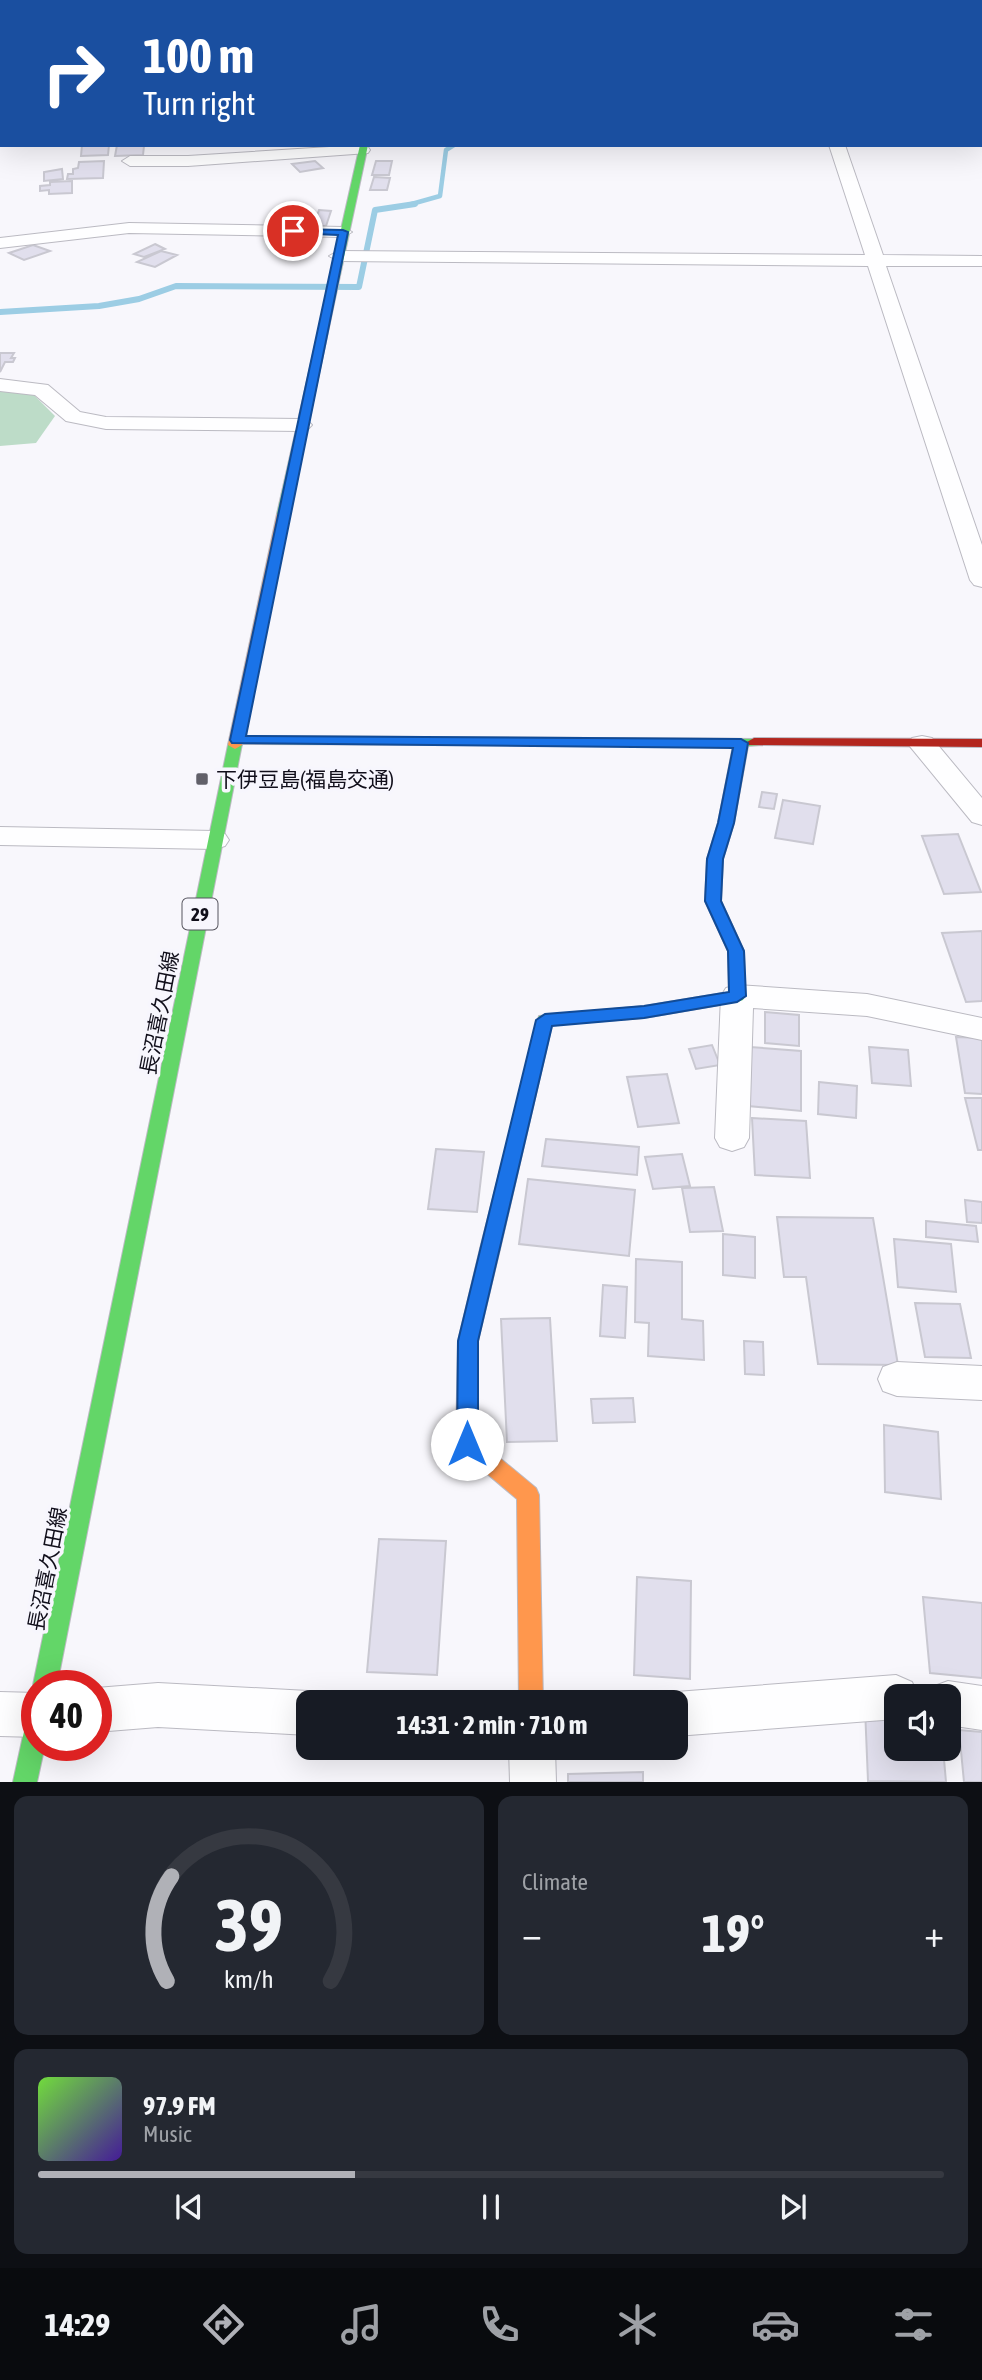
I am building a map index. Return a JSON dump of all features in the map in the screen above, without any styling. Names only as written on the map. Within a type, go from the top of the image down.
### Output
[{"type":"main road","name":"長沼喜久田線","points":[[48,1670],[215,840],[363,148]]},
{"type":"main road","points":[[237,740],[982,743]]},
{"type":"main road","points":[[531,1690],[528,1495],[467,1444],[468,1341],[545,1020],[644,1012],[737,996],[736,951],[713,901],[715,859],[726,823],[741,743]]},
{"type":"main road","points":[[25,1782],[30,1761]]},
{"type":"street","points":[[838,147],[982,580]]},
{"type":"street","points":[[130,161],[188,161],[363,148]]},
{"type":"street","points":[[0,243],[129,229],[343,232]]},
{"type":"street","points":[[338,256],[982,261]]},
{"type":"street","points":[[0,385],[41,389],[73,417],[96,422],[302,425]]},
{"type":"street","points":[[922,744],[982,816]]},
{"type":"street","points":[[0,836],[215,840]]},
{"type":"street","points":[[732,1138],[737,996],[867,1005],[982,1029]]},
{"type":"street","points":[[897,1379],[982,1383]]},
{"type":"street","points":[[688,1713],[884,1698]]},
{"type":"street","points":[[112,1709],[158,1705],[296,1712]]},
{"type":"street","points":[[961,1705],[982,1708]]},
{"type":"street","points":[[0,1714],[21,1715]]},
{"type":"street","points":[[532,1760],[533,1782]]},
{"type":"green space","points":[[0,388],[33,394],[55,416],[36,443],[0,446]]},
{"type":"building","points":[[82,147],[109,147],[108,155],[81,156]]},
{"type":"building","points":[[117,147],[144,147],[143,155],[115,156]]},
{"type":"building","points":[[104,161],[103,178],[67,179],[68,174],[73,174],[73,169],[78,168],[79,162]]},
{"type":"building","points":[[315,161],[323,168],[300,172],[292,164]]},
{"type":"building","points":[[376,161],[392,161],[389,175],[372,175]]},
{"type":"building","points":[[62,169],[63,179],[44,181],[44,172]]},
{"type":"building","points":[[374,177],[390,178],[387,190],[370,190]]},
{"type":"building","points":[[72,181],[72,193],[49,194],[49,190],[40,191],[40,186],[50,185],[50,182]]},
{"type":"building","points":[[319,210],[331,211],[326,226],[306,225],[309,215],[317,216]]},
{"type":"building","points":[[155,244],[165,249],[144,257],[134,254]]},
{"type":"building","points":[[33,245],[50,251],[24,260],[9,253]]},
{"type":"building","points":[[161,251],[177,255],[155,267],[137,262]]},
{"type":"building","points":[[0,353],[14,353],[11,358],[15,358],[13,362],[5,362],[0,372]]},
{"type":"building","points":[[762,792],[777,794],[774,809],[759,807]]},
{"type":"building","points":[[783,800],[820,806],[813,844],[775,838]]},
{"type":"building","points":[[958,834],[981,892],[944,894],[922,836]]},
{"type":"building","points":[[982,931],[982,1001],[966,1002],[942,933]]},
{"type":"building","points":[[765,1012],[799,1015],[799,1046],[765,1043]]},
{"type":"building","points":[[956,1037],[982,1038],[982,1094],[965,1093]]},
{"type":"building","points":[[712,1045],[720,1065],[696,1069],[689,1049]]},
{"type":"building","points":[[750,1047],[801,1051],[801,1111],[748,1106]]},
{"type":"building","points":[[869,1047],[908,1050],[911,1086],[872,1083]]},
{"type":"building","points":[[667,1074],[679,1123],[638,1127],[627,1077]]},
{"type":"building","points":[[819,1082],[857,1086],[856,1118],[818,1114]]},
{"type":"building","points":[[965,1098],[982,1098],[982,1150],[978,1150]]},
{"type":"building","points":[[752,1118],[806,1121],[810,1178],[755,1175]]},
{"type":"building","points":[[546,1139],[639,1147],[637,1175],[542,1166]]},
{"type":"building","points":[[436,1149],[484,1152],[477,1212],[428,1209]]},
{"type":"building","points":[[682,1154],[690,1186],[653,1189],[645,1157]]},
{"type":"building","points":[[528,1179],[635,1190],[629,1256],[519,1244]]},
{"type":"building","points":[[714,1187],[723,1231],[690,1232],[682,1188]]},
{"type":"building","points":[[965,1200],[982,1202],[982,1223],[967,1222]]},
{"type":"building","points":[[777,1217],[873,1218],[898,1365],[818,1364],[806,1277],[784,1277]]},
{"type":"building","points":[[926,1221],[976,1226],[978,1242],[926,1237]]},
{"type":"building","points":[[723,1234],[755,1237],[755,1278],[723,1275]]},
{"type":"building","points":[[894,1239],[951,1244],[956,1292],[898,1287]]},
{"type":"building","points":[[636,1259],[682,1262],[682,1319],[703,1321],[704,1360],[648,1356],[649,1323],[635,1322]]},
{"type":"building","points":[[603,1285],[627,1287],[625,1338],[600,1336]]},
{"type":"building","points":[[915,1303],[960,1304],[971,1358],[925,1357]]},
{"type":"building","points":[[550,1318],[557,1441],[507,1442],[501,1319]]},
{"type":"building","points":[[744,1341],[763,1342],[764,1375],[745,1374]]},
{"type":"building","points":[[633,1398],[635,1422],[593,1423],[591,1399]]},
{"type":"building","points":[[884,1425],[938,1432],[941,1499],[885,1492]]},
{"type":"building","points":[[379,1539],[446,1541],[437,1675],[367,1672]]},
{"type":"building","points":[[637,1577],[691,1581],[690,1679],[634,1675]]},
{"type":"building","points":[[923,1597],[982,1603],[982,1678],[930,1673]]},
{"type":"building","points":[[865,1708],[884,1710],[884,1761],[944,1761],[946,1782],[868,1781]]},
{"type":"building","points":[[961,1730],[982,1732],[982,1782],[964,1782]]},
{"type":"building","points":[[643,1772],[643,1782],[568,1782],[568,1774]]},
{"type":"waterway","points":[[408,205],[440,196],[446,150],[451,147]]},
{"type":"waterway","points":[[0,312],[99,306],[139,299],[176,286],[359,287],[375,210],[415,204]]},
{"type":"traffic: fast","points":[[283,514],[364,147]]},
{"type":"traffic: fast","points":[[237,740],[754,742]]},
{"type":"traffic: fast","points":[[490,1249],[545,1020],[644,1012],[737,996],[736,951],[713,901],[715,859],[726,823],[741,743]]},
{"type":"traffic: fast","points":[[48,1670],[235,745]]},
{"type":"traffic: fast","points":[[25,1782],[30,1761]]},
{"type":"traffic: slow","points":[[235,745],[283,514]]},
{"type":"traffic: slow","points":[[490,1249],[468,1341],[467,1444],[528,1495],[531,1690]]},
{"type":"traffic: jam","points":[[754,742],[982,743]]},
{"type":"place","name":"下伊豆島(福島交通)","points":[[202,779]]},
{"type":"route","points":[[293,231],[343,232],[237,740],[741,743],[726,823],[715,859],[713,901],[736,951],[737,996],[644,1012],[545,1020],[468,1341],[467,1444]]}]
